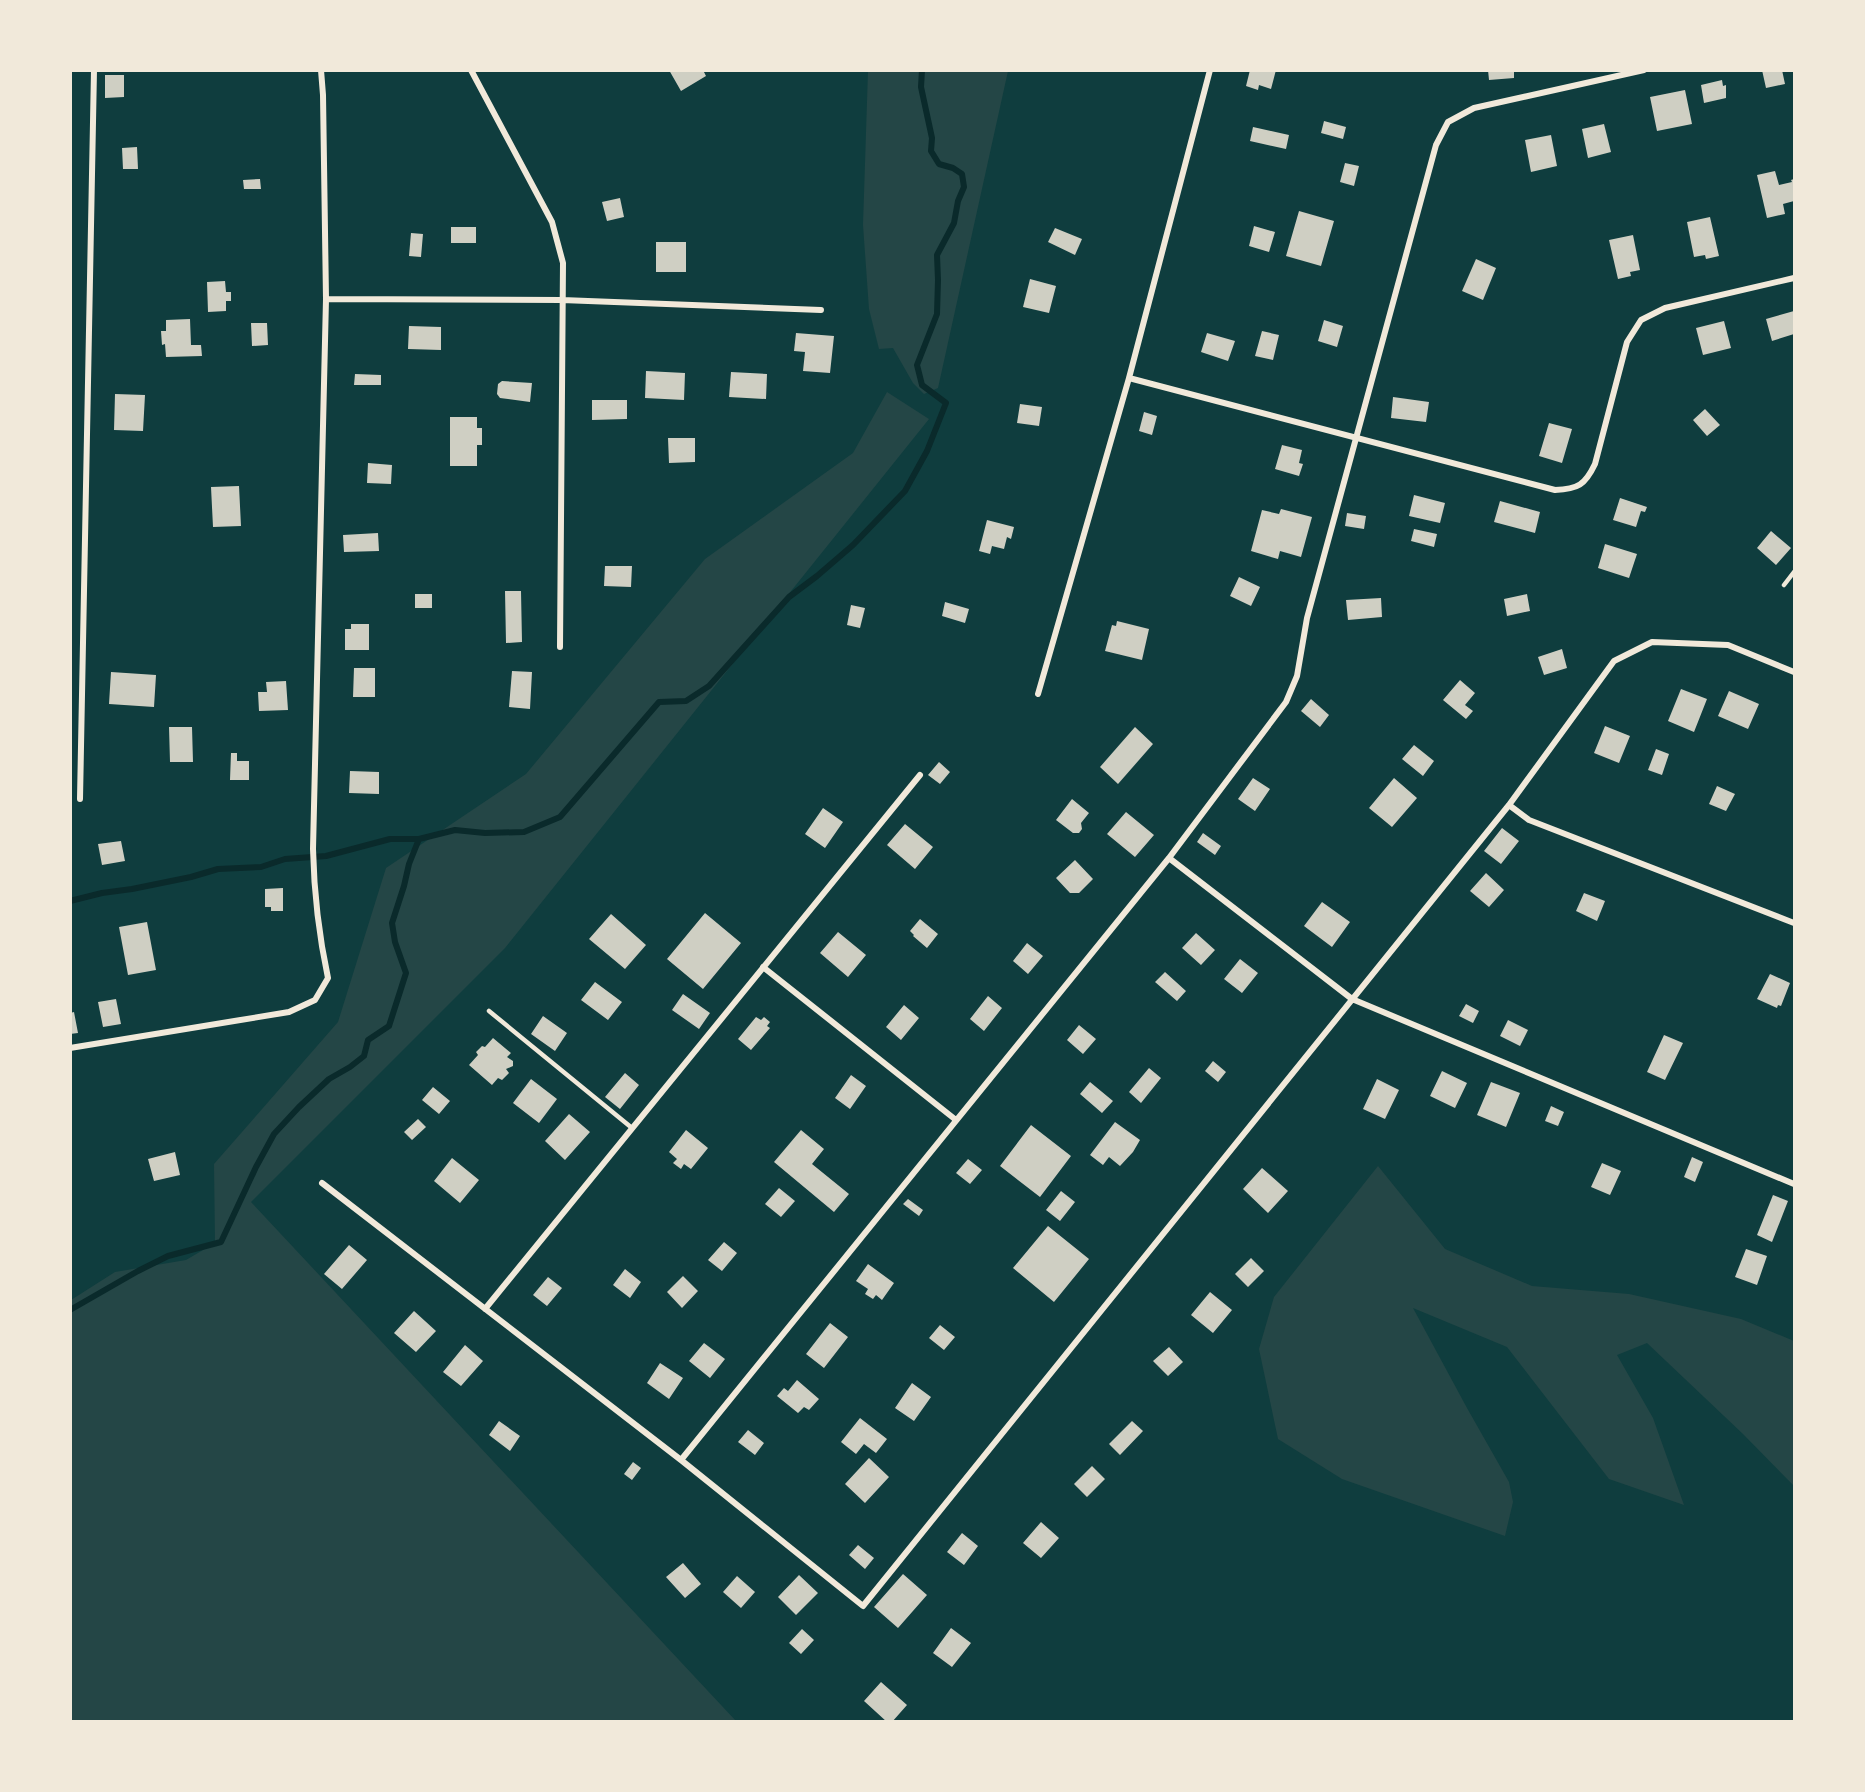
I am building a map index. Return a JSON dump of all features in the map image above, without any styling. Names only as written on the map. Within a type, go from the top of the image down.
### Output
[{"type":"street","points":[[80,799],[94,70]]},
{"type":"street","points":[[70,1048],[290,1012],[315,1000],[328,978],[313,871],[326,298],[321,70]]},
{"type":"street","points":[[471,70],[552,222],[563,263],[560,647]]},
{"type":"street","points":[[1038,694],[1129,378],[1210,70]]},
{"type":"street","points":[[681,1460],[1169,858],[1286,702],[1297,676],[1307,618],[1358,438],[1436,145],[1449,122],[1474,108],[1644,70]]},
{"type":"street","points":[[1129,378],[1555,490],[1572,489],[1588,478],[1595,464],[1627,342],[1641,320],[1665,308],[1794,278]]},
{"type":"street","points":[[326,298],[562,300],[821,310]]},
{"type":"street","points":[[322,1183],[681,1460],[863,1606],[1509,806],[1614,661],[1652,642],[1728,645],[1794,672]]},
{"type":"street","points":[[485,1309],[920,775]]},
{"type":"street","points":[[1509,806],[1529,820],[1794,923]]},
{"type":"street","points":[[1169,858],[1352,999],[1794,1184]]},
{"type":"street","points":[[763,967],[956,1120]]},
{"type":"lane","points":[[1784,585],[1794,572]]},
{"type":"lane","points":[[489,1011],[632,1128]]},
{"type":"shaded area","points":[[868,71],[1008,71],[938,388],[924,394],[913,383],[893,348],[879,349],[869,309],[863,225]]},
{"type":"shaded area","points":[[887,392],[929,419],[505,948],[251,1202],[736,1721],[71,1721],[71,1300],[115,1272],[186,1260],[215,1243],[214,1164],[338,1022],[386,868],[526,774],[705,559],[853,453]]},
{"type":"shaded area","points":[[1378,1166],[1445,1249],[1532,1286],[1629,1294],[1741,1319],[1794,1341],[1794,1486],[1647,1343],[1617,1355],[1653,1418],[1684,1505],[1609,1479],[1507,1347],[1413,1308],[1509,1482],[1513,1502],[1505,1536],[1342,1479],[1278,1439],[1259,1349],[1274,1297]]},
{"type":"building","points":[[669,70],[703,70],[706,76],[681,91]]},
{"type":"building","points":[[1250,70],[1276,70],[1271,89],[1259,85],[1258,90],[1246,86]]},
{"type":"building","points":[[1488,70],[1514,70],[1514,78],[1489,80]]},
{"type":"building","points":[[1762,70],[1782,70],[1785,84],[1766,88]]},
{"type":"building","points":[[105,75],[124,75],[124,97],[105,98]]},
{"type":"building","points":[[1722,80],[1723,86],[1726,85],[1726,98],[1704,103],[1701,85]]},
{"type":"building","points":[[1685,90],[1692,124],[1657,131],[1650,97]]},
{"type":"building","points":[[1324,121],[1346,127],[1343,139],[1321,133]]},
{"type":"building","points":[[1604,124],[1611,152],[1588,158],[1582,129]]},
{"type":"building","points":[[1253,127],[1289,135],[1286,149],[1250,141]]},
{"type":"building","points":[[1551,135],[1557,166],[1531,172],[1525,140]]},
{"type":"building","points":[[137,147],[138,169],[123,169],[122,148]]},
{"type":"building","points":[[1345,163],[1359,166],[1354,186],[1340,182]]},
{"type":"building","points":[[1775,171],[1779,185],[1792,182],[1791,180],[1794,179],[1794,201],[1783,204],[1785,214],[1767,218],[1757,175]]},
{"type":"building","points":[[260,179],[261,189],[244,189],[243,180]]},
{"type":"building","points":[[620,198],[624,217],[607,221],[602,202]]},
{"type":"building","points":[[1299,211],[1334,221],[1321,266],[1286,256]]},
{"type":"building","points":[[1710,217],[1719,256],[1706,259],[1705,255],[1694,257],[1687,222]]},
{"type":"building","points":[[1254,226],[1275,232],[1269,252],[1249,246]]},
{"type":"building","points":[[451,227],[476,227],[476,243],[451,243]]},
{"type":"building","points":[[1055,228],[1082,239],[1075,255],[1048,242]]},
{"type":"building","points":[[411,233],[423,234],[421,257],[409,256]]},
{"type":"building","points":[[1633,235],[1640,270],[1630,272],[1631,276],[1618,279],[1609,240]]},
{"type":"building","points":[[656,242],[686,242],[686,272],[656,272]]},
{"type":"building","points":[[1476,259],[1496,268],[1483,300],[1462,291]]},
{"type":"building","points":[[1030,279],[1056,286],[1049,313],[1023,307]]},
{"type":"building","points":[[225,281],[226,292],[231,292],[231,301],[226,301],[226,311],[208,312],[207,282]]},
{"type":"building","points":[[1794,311],[1794,334],[1772,341],[1766,319]]},
{"type":"building","points":[[190,319],[191,345],[201,345],[202,356],[166,357],[161,331],[166,331],[166,320]]},
{"type":"building","points":[[1324,320],[1343,326],[1337,347],[1318,341]]},
{"type":"building","points":[[1724,321],[1731,348],[1703,355],[1696,328]]},
{"type":"building","points":[[251,323],[267,323],[268,345],[252,346]]},
{"type":"building","points":[[409,326],[441,327],[441,350],[408,349]]},
{"type":"building","points":[[1262,331],[1279,335],[1273,360],[1255,356]]},
{"type":"building","points":[[796,333],[834,336],[830,373],[803,371],[805,352],[794,351]]},
{"type":"building","points":[[1207,333],[1235,341],[1228,361],[1201,352]]},
{"type":"building","points":[[646,371],[685,373],[684,400],[645,398]]},
{"type":"building","points":[[731,372],[767,374],[766,399],[729,397]]},
{"type":"building","points":[[355,374],[381,375],[381,385],[354,385]]},
{"type":"building","points":[[502,381],[532,383],[530,402],[500,398],[497,394],[498,384]]},
{"type":"building","points":[[115,394],[145,395],[143,431],[114,430]]},
{"type":"building","points":[[1393,397],[1429,402],[1426,422],[1391,418]]},
{"type":"building","points":[[592,400],[627,400],[627,419],[592,420]]},
{"type":"building","points":[[1020,404],[1042,407],[1039,426],[1017,423]]},
{"type":"building","points":[[1705,409],[1720,425],[1707,436],[1693,420]]},
{"type":"building","points":[[1144,412],[1157,416],[1152,435],[1139,431]]},
{"type":"building","points":[[450,417],[477,417],[477,428],[482,428],[482,445],[477,445],[477,466],[450,466]]},
{"type":"building","points":[[1549,423],[1572,429],[1562,463],[1539,456]]},
{"type":"building","points":[[668,438],[695,438],[695,462],[669,463]]},
{"type":"building","points":[[1282,445],[1302,450],[1299,463],[1303,464],[1299,476],[1275,469]]},
{"type":"building","points":[[368,463],[392,465],[391,484],[367,483]]},
{"type":"building","points":[[239,486],[241,526],[213,527],[211,487]]},
{"type":"building","points":[[1414,495],[1445,503],[1440,523],[1409,516]]},
{"type":"building","points":[[1620,498],[1647,507],[1645,512],[1641,511],[1636,527],[1613,520]]},
{"type":"building","points":[[1500,501],[1540,512],[1535,533],[1494,522]]},
{"type":"building","points":[[1281,509],[1312,517],[1301,557],[1280,551],[1278,559],[1251,551],[1262,510],[1279,514]]},
{"type":"building","points":[[1347,513],[1366,516],[1364,529],[1345,526]]},
{"type":"building","points":[[987,520],[1014,527],[1011,539],[1007,537],[1004,549],[992,546],[990,554],[979,551]]},
{"type":"building","points":[[1414,529],[1437,534],[1434,547],[1411,541]]},
{"type":"building","points":[[1771,531],[1791,548],[1776,565],[1757,548]]},
{"type":"building","points":[[378,533],[379,551],[344,552],[343,535]]},
{"type":"building","points":[[1605,544],[1637,554],[1629,578],[1598,568]]},
{"type":"building","points":[[605,566],[632,566],[631,587],[604,586]]},
{"type":"building","points":[[1239,577],[1260,587],[1251,606],[1230,596]]},
{"type":"building","points":[[505,591],[521,591],[522,642],[506,643]]},
{"type":"building","points":[[415,594],[432,594],[432,608],[415,608]]},
{"type":"building","points":[[1527,594],[1530,611],[1507,616],[1504,599]]},
{"type":"building","points":[[1381,598],[1382,617],[1348,620],[1346,600]]},
{"type":"building","points":[[945,602],[969,609],[965,623],[942,616]]},
{"type":"building","points":[[851,605],[865,608],[860,628],[847,625]]},
{"type":"building","points":[[1117,621],[1149,629],[1142,660],[1105,651],[1112,625],[1116,626]]},
{"type":"building","points":[[351,624],[369,624],[369,650],[345,650],[345,629],[351,629]]},
{"type":"building","points":[[1562,649],[1567,668],[1544,675],[1538,657]]},
{"type":"building","points":[[354,668],[375,668],[375,697],[353,697]]},
{"type":"building","points":[[512,671],[532,672],[530,709],[509,707]]},
{"type":"building","points":[[111,672],[156,675],[154,707],[109,704]]},
{"type":"building","points":[[1460,680],[1475,693],[1465,705],[1473,711],[1466,719],[1443,700]]},
{"type":"building","points":[[286,681],[288,710],[259,711],[258,692],[267,692],[266,682]]},
{"type":"building","points":[[1681,689],[1707,699],[1694,732],[1668,721]]},
{"type":"building","points":[[1729,691],[1759,704],[1748,729],[1718,716]]},
{"type":"building","points":[[1311,699],[1329,715],[1320,727],[1301,711]]},
{"type":"building","points":[[1605,726],[1630,736],[1619,763],[1594,753]]},
{"type":"building","points":[[169,727],[192,727],[193,762],[170,762]]},
{"type":"building","points":[[1135,727],[1153,744],[1118,784],[1100,767]]},
{"type":"building","points":[[1414,745],[1434,761],[1423,776],[1402,759]]},
{"type":"building","points":[[1656,749],[1669,754],[1662,775],[1648,770]]},
{"type":"building","points":[[231,753],[237,753],[237,761],[249,761],[249,780],[230,780]]},
{"type":"building","points":[[939,762],[950,772],[940,784],[928,775]]},
{"type":"building","points":[[350,771],[379,772],[379,794],[349,793]]},
{"type":"building","points":[[1253,778],[1270,789],[1255,811],[1238,799]]},
{"type":"building","points":[[1394,778],[1417,798],[1392,827],[1369,808]]},
{"type":"building","points":[[1717,786],[1735,794],[1726,811],[1709,804]]},
{"type":"building","points":[[1072,799],[1089,813],[1081,823],[1082,829],[1079,833],[1073,833],[1056,820]]},
{"type":"building","points":[[823,808],[843,822],[825,848],[805,834]]},
{"type":"building","points":[[1126,812],[1154,835],[1135,857],[1107,834]]},
{"type":"building","points":[[905,824],[933,847],[915,869],[887,845]]},
{"type":"building","points":[[1502,828],[1519,841],[1501,864],[1484,851]]},
{"type":"building","points":[[1203,833],[1221,846],[1215,855],[1197,842]]},
{"type":"building","points":[[121,841],[125,861],[102,865],[98,844]]},
{"type":"building","points":[[1075,860],[1093,879],[1079,893],[1070,893],[1056,878]]},
{"type":"building","points":[[1486,873],[1504,890],[1489,907],[1470,891]]},
{"type":"building","points":[[283,888],[283,911],[271,911],[271,907],[265,907],[265,889]]},
{"type":"building","points":[[1584,893],[1605,901],[1597,921],[1576,911]]},
{"type":"building","points":[[1322,902],[1350,922],[1332,947],[1304,926]]},
{"type":"building","points":[[705,913],[741,943],[703,989],[667,959]]},
{"type":"building","points":[[611,914],[646,945],[625,969],[589,939]]},
{"type":"building","points":[[920,919],[938,934],[927,948],[910,931]]},
{"type":"building","points":[[147,922],[156,970],[128,975],[119,927]]},
{"type":"building","points":[[838,932],[866,955],[848,977],[820,953]]},
{"type":"building","points":[[1196,933],[1215,950],[1201,965],[1182,948]]},
{"type":"building","points":[[1027,943],[1043,956],[1028,974],[1013,961]]},
{"type":"building","points":[[1240,959],[1258,973],[1242,993],[1224,979]]},
{"type":"building","points":[[1165,972],[1186,991],[1177,1001],[1155,982]]},
{"type":"building","points":[[1770,974],[1790,983],[1781,1006],[1778,1005],[1777,1008],[1757,999]]},
{"type":"building","points":[[595,982],[622,1002],[608,1020],[581,1000]]},
{"type":"building","points":[[683,994],[710,1013],[699,1029],[672,1010]]},
{"type":"building","points":[[988,996],[1002,1008],[984,1031],[970,1019]]},
{"type":"building","points":[[116,999],[121,1024],[103,1027],[98,1002]]},
{"type":"building","points":[[1466,1004],[1479,1011],[1473,1023],[1459,1016]]},
{"type":"building","points":[[904,1005],[919,1018],[901,1040],[886,1027]]},
{"type":"building","points":[[74,1012],[78,1033],[70,1034],[70,1013]]},
{"type":"building","points":[[543,1016],[567,1033],[555,1051],[531,1034]]},
{"type":"building","points":[[756,1017],[761,1020],[764,1017],[770,1022],[767,1026],[770,1028],[751,1050],[738,1039]]},
{"type":"building","points":[[1508,1020],[1528,1030],[1520,1046],[1500,1036]]},
{"type":"building","points":[[1079,1025],[1096,1039],[1083,1054],[1067,1040]]},
{"type":"building","points":[[1664,1035],[1683,1043],[1665,1080],[1647,1072]]},
{"type":"building","points":[[493,1038],[511,1053],[507,1057],[513,1061],[513,1066],[506,1069],[509,1073],[502,1080],[498,1078],[492,1085],[469,1065],[478,1055],[476,1052],[482,1046],[485,1047]]},
{"type":"building","points":[[1213,1061],[1226,1072],[1218,1082],[1205,1071]]},
{"type":"building","points":[[1149,1068],[1161,1078],[1141,1103],[1129,1092]]},
{"type":"building","points":[[1442,1071],[1467,1083],[1455,1108],[1430,1096]]},
{"type":"building","points":[[625,1073],[639,1085],[620,1109],[605,1097]]},
{"type":"building","points":[[851,1075],[866,1086],[850,1109],[835,1098]]},
{"type":"building","points":[[531,1079],[557,1099],[539,1123],[513,1103]]},
{"type":"building","points":[[1377,1079],[1399,1090],[1385,1119],[1363,1109]]},
{"type":"building","points":[[1090,1082],[1113,1101],[1102,1113],[1080,1094]]},
{"type":"building","points":[[1491,1082],[1520,1093],[1506,1127],[1477,1115]]},
{"type":"building","points":[[433,1087],[450,1101],[439,1114],[422,1100]]},
{"type":"building","points":[[1551,1106],[1564,1112],[1558,1126],[1545,1121]]},
{"type":"building","points":[[569,1114],[590,1132],[565,1160],[545,1141]]},
{"type":"building","points":[[418,1119],[426,1127],[412,1140],[404,1132]]},
{"type":"building","points":[[1115,1122],[1140,1140],[1120,1166],[1109,1157],[1103,1165],[1090,1155]]},
{"type":"building","points":[[1031,1125],[1071,1156],[1040,1197],[1000,1166]]},
{"type":"building","points":[[686,1130],[708,1148],[691,1169],[684,1164],[681,1169],[673,1163],[677,1159],[669,1152]]},
{"type":"building","points":[[801,1130],[824,1149],[812,1164],[849,1194],[834,1212],[774,1162]]},
{"type":"building","points":[[175,1152],[180,1175],[154,1181],[148,1159]]},
{"type":"building","points":[[1692,1157],[1703,1162],[1695,1182],[1684,1177]]},
{"type":"building","points":[[452,1158],[479,1180],[460,1203],[434,1181]]},
{"type":"building","points":[[968,1159],[982,1170],[970,1184],[956,1173]]},
{"type":"building","points":[[1602,1163],[1621,1171],[1610,1195],[1591,1187]]},
{"type":"building","points":[[1262,1168],[1288,1191],[1268,1213],[1243,1189]]},
{"type":"building","points":[[779,1188],[795,1201],[781,1217],[765,1204]]},
{"type":"building","points":[[1061,1191],[1075,1202],[1060,1221],[1046,1210]]},
{"type":"building","points":[[1773,1195],[1788,1201],[1772,1242],[1757,1235]]},
{"type":"building","points":[[908,1199],[923,1210],[919,1216],[903,1204]]},
{"type":"building","points":[[1048,1226],[1089,1259],[1054,1302],[1013,1268]]},
{"type":"building","points":[[724,1242],[737,1253],[722,1271],[708,1260]]},
{"type":"building","points":[[349,1245],[367,1260],[342,1289],[324,1274]]},
{"type":"building","points":[[1746,1249],[1767,1256],[1757,1285],[1735,1277]]},
{"type":"building","points":[[1251,1258],[1264,1271],[1248,1287],[1235,1274]]},
{"type":"building","points":[[868,1264],[894,1283],[882,1300],[876,1295],[873,1299],[865,1294],[868,1289],[856,1281]]},
{"type":"building","points":[[625,1269],[641,1282],[630,1298],[613,1285]]},
{"type":"building","points":[[683,1276],[698,1291],[682,1308],[667,1292]]},
{"type":"building","points":[[548,1277],[562,1288],[547,1306],[533,1295]]},
{"type":"building","points":[[1210,1292],[1232,1310],[1213,1333],[1191,1315]]},
{"type":"building","points":[[414,1311],[436,1331],[416,1352],[394,1333]]},
{"type":"building","points":[[830,1323],[848,1337],[824,1368],[806,1354]]},
{"type":"building","points":[[940,1325],[955,1337],[944,1350],[929,1338]]},
{"type":"building","points":[[704,1343],[725,1359],[710,1378],[689,1361]]},
{"type":"building","points":[[465,1345],[483,1361],[461,1386],[443,1372]]},
{"type":"building","points":[[1169,1347],[1183,1362],[1168,1376],[1153,1361]]},
{"type":"building","points":[[660,1363],[683,1378],[669,1399],[647,1383]]},
{"type":"building","points":[[797,1380],[819,1399],[809,1410],[804,1407],[798,1413],[777,1396],[784,1388],[788,1391]]},
{"type":"building","points":[[912,1383],[931,1397],[914,1421],[895,1408]]},
{"type":"building","points":[[860,1418],[887,1439],[876,1453],[864,1444],[856,1454],[841,1442]]},
{"type":"building","points":[[499,1421],[520,1436],[510,1451],[489,1435]]},
{"type":"building","points":[[1132,1421],[1143,1431],[1120,1455],[1109,1444]]},
{"type":"building","points":[[748,1430],[764,1443],[755,1455],[738,1442]]},
{"type":"building","points":[[869,1458],[889,1477],[865,1503],[845,1484]]},
{"type":"building","points":[[633,1462],[641,1468],[632,1480],[624,1474]]},
{"type":"building","points":[[1092,1466],[1105,1479],[1087,1497],[1074,1484]]},
{"type":"building","points":[[1041,1522],[1059,1538],[1041,1558],[1023,1543]]},
{"type":"building","points":[[962,1533],[978,1546],[964,1565],[947,1552]]},
{"type":"building","points":[[858,1545],[874,1558],[865,1569],[849,1555]]},
{"type":"building","points":[[683,1563],[701,1584],[685,1598],[666,1577]]},
{"type":"building","points":[[903,1574],[927,1595],[898,1628],[874,1607]]},
{"type":"building","points":[[799,1575],[818,1593],[796,1615],[778,1597]]},
{"type":"building","points":[[737,1576],[755,1592],[741,1608],[723,1592]]},
{"type":"building","points":[[951,1628],[971,1643],[952,1667],[933,1653]]},
{"type":"building","points":[[802,1629],[814,1640],[801,1654],[789,1643]]},
{"type":"building","points":[[881,1682],[907,1705],[892,1722],[887,1722],[864,1701]]},
{"type":"waterway","points":[[70,1310],[168,1256],[221,1242],[274,1134],[329,1079],[364,1056],[368,1040],[389,1026],[406,973],[395,942],[392,923],[409,864],[419,839],[455,830],[485,833],[524,832],[560,817],[659,702],[686,701],[709,686],[789,597],[853,545],[905,491],[927,451],[946,403],[922,385],[917,365],[937,314],[937,255],[954,223],[958,201],[964,187],[962,174],[953,168],[939,164],[931,151],[932,138],[921,87],[922,70]]},
{"type":"waterway","points":[[70,901],[191,877],[218,869],[261,867],[285,859],[326,856],[390,839],[419,839]]}]
